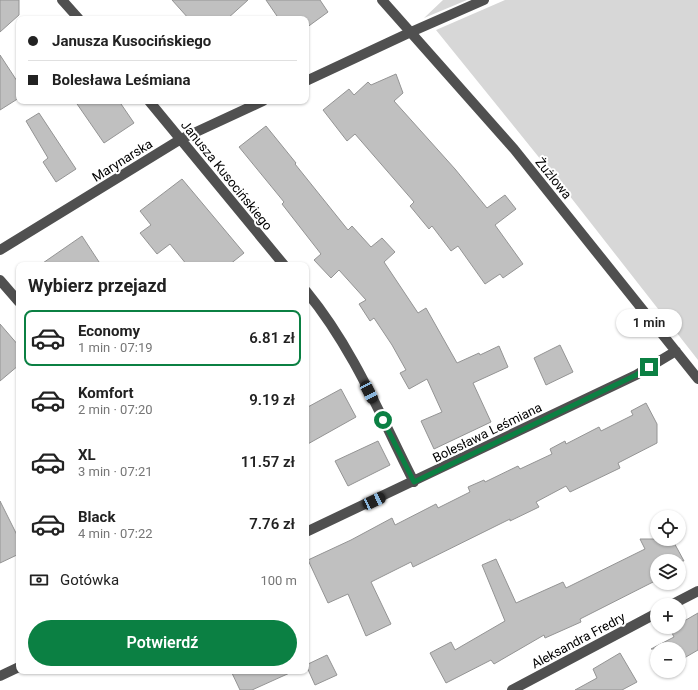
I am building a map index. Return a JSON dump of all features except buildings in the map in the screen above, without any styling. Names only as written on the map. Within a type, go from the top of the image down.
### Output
[{"type":"street","points":[[62,0],[76,16]]},
{"type":"street","name":"Żużlowa","points":[[382,0],[514,149],[698,379]]},
{"type":"street","points":[[309,80],[484,0]]},
{"type":"street","name":"Janusza Kusocińskiego","points":[[152,104],[282,262]]},
{"type":"street","name":"Marynarska","points":[[0,250],[181,139],[257,104]]},
{"type":"street","points":[[0,280],[16,299]]},
{"type":"street","points":[[309,295],[348,352],[414,482]]},
{"type":"street","name":"Bolesława Leśmiana","points":[[309,531],[414,482],[636,375],[676,350]]},
{"type":"street","points":[[684,598],[698,591]]},
{"type":"street","name":"Aleksandra Fredry","points":[[512,690],[650,617]]},
{"type":"street","points":[[0,676],[16,668]]},
{"type":"shaded area","points":[[443,0],[467,0],[424,18]]},
{"type":"shaded area","points":[[505,0],[698,0],[698,360],[558,181],[436,30]]},
{"type":"route","points":[[383,420],[414,482],[636,375],[649,367]]}]
